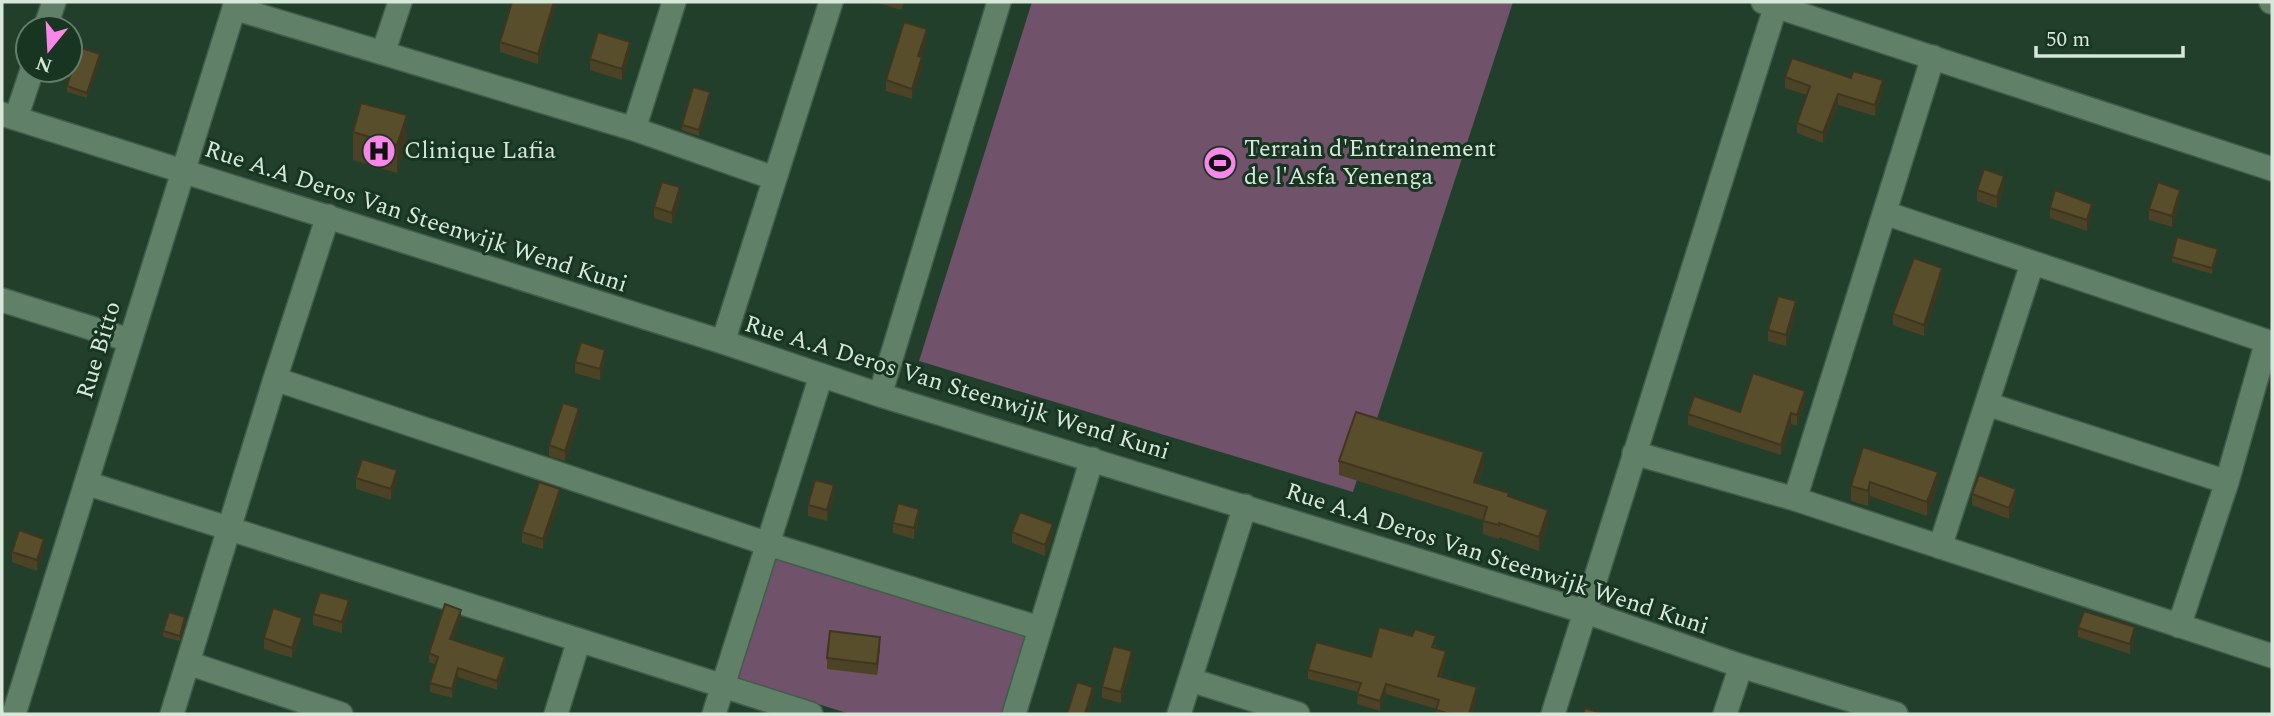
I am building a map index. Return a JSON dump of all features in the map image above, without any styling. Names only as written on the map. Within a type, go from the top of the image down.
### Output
[{"type":"street","points":[[383,53],[400,2]]},
{"type":"street","points":[[634,129],[674,2]]},
{"type":"street","points":[[723,342],[831,2]]},
{"type":"street","points":[[880,395],[999,2]]},
{"type":"street","points":[[1553,714],[1771,3],[2272,169]]},
{"type":"street","points":[[235,5],[634,129],[774,178]]},
{"type":"street","name":"Rue Bitto","points":[[13,714],[235,5]]},
{"type":"street","points":[[1795,499],[1933,57]]},
{"type":"street","points":[[9,116],[25,84]]},
{"type":"street","name":"Rue A.A Deros Van Steenwijk Wend Kuni","points":[[9,116],[723,342],[880,395],[1586,612],[1741,666],[1896,714]]},
{"type":"street","points":[[1885,213],[2269,342],[2227,482],[2179,626]]},
{"type":"street","points":[[172,714],[328,216]]},
{"type":"street","points":[[1940,547],[2032,264]]},
{"type":"street","points":[[2,300],[129,340]]},
{"type":"street","points":[[714,714],[821,376]]},
{"type":"street","points":[[275,379],[768,544],[1039,628]]},
{"type":"street","points":[[1987,404],[2227,482]]},
{"type":"street","points":[[1634,453],[1795,499],[2272,656]]},
{"type":"street","points":[[1014,714],[1092,459]]},
{"type":"street","points":[[86,483],[811,714]]},
{"type":"street","points":[[1179,714],[1245,506]]},
{"type":"street","points":[[556,714],[579,640]]},
{"type":"street","points":[[188,663],[341,714]]},
{"type":"street","points":[[1725,714],[1741,666]]},
{"type":"street","points":[[1191,680],[1298,714]]},
{"type":"shaded area","name":"Terrain d'Entrainement de l'Asfa Yenenga","points":[[1032,2],[1513,2],[1353,492],[919,361]]},
{"type":"shaded area","points":[[773,548],[1028,628],[1001,714],[850,714],[732,677]]},
{"type":"building","points":[[512,2],[554,2],[538,54],[500,42]]},
{"type":"building","points":[[904,22],[927,29],[918,56],[922,57],[912,89],[886,80]]},
{"type":"building","points":[[598,32],[630,42],[622,69],[590,59]]},
{"type":"building","points":[[84,49],[100,54],[87,93],[67,86],[84,84]]},
{"type":"building","points":[[1792,58],[1851,78],[1853,71],[1883,80],[1875,105],[1838,94],[1823,133],[1797,123],[1810,86],[1785,77]]},
{"type":"building","points":[[693,87],[710,92],[699,130],[682,125]]},
{"type":"building","points":[[361,103],[407,115],[397,145],[353,132]]},
{"type":"building","points":[[1984,169],[2004,176],[1997,197],[1977,190]]},
{"type":"building","points":[[662,182],[680,187],[672,213],[654,207]]},
{"type":"building","points":[[2158,182],[2180,190],[2172,216],[2149,209]]},
{"type":"building","points":[[2055,190],[2092,204],[2087,220],[2050,208]]},
{"type":"building","points":[[2177,237],[2218,249],[2212,268],[2172,257]]},
{"type":"building","points":[[1914,258],[1942,268],[1924,325],[1893,314]]},
{"type":"building","points":[[1778,296],[1796,301],[1786,335],[1768,330]]},
{"type":"building","points":[[581,342],[605,350],[600,369],[575,362]]},
{"type":"building","points":[[1753,373],[1805,391],[1797,415],[1791,413],[1781,445],[1688,414],[1694,396],[1740,412]]},
{"type":"building","points":[[563,403],[579,408],[565,451],[549,445]]},
{"type":"building","points":[[1356,412],[1484,452],[1474,482],[1548,510],[1539,537],[1499,523],[1483,521],[1487,507],[1339,461]]},
{"type":"building","points":[[1863,447],[1938,472],[1927,502],[1870,482],[1868,491],[1851,486]]},
{"type":"building","points":[[362,459],[397,470],[391,489],[356,478]]},
{"type":"building","points":[[1979,475],[2016,489],[2009,508],[1972,494]]},
{"type":"building","points":[[815,480],[834,485],[827,510],[808,505]]},
{"type":"building","points":[[539,482],[560,489],[543,539],[522,532]]},
{"type":"building","points":[[898,503],[919,509],[914,528],[893,523]]},
{"type":"building","points":[[1020,512],[1053,524],[1045,545],[1012,532]]},
{"type":"building","points":[[19,530],[44,539],[37,560],[12,552]]},
{"type":"building","points":[[320,592],[349,600],[342,622],[313,614]]},
{"type":"building","points":[[445,604],[461,610],[450,639],[505,657],[497,681],[458,668],[452,689],[430,683],[438,657],[429,653]]},
{"type":"building","points":[[273,608],[302,618],[292,648],[264,638]]},
{"type":"building","points":[[2084,611],[2135,627],[2130,644],[2078,628]]},
{"type":"building","points":[[169,612],[185,617],[180,636],[163,631]]},
{"type":"building","points":[[1379,627],[1412,636],[1415,629],[1436,636],[1432,647],[1446,651],[1438,676],[1477,687],[1469,714],[1450,714],[1436,710],[1439,700],[1386,684],[1380,701],[1357,694],[1361,683],[1308,670],[1316,642],[1371,657]]},
{"type":"building","points":[[830,631],[880,637],[877,664],[827,658]]},
{"type":"building","points":[[1113,646],[1132,651],[1121,692],[1102,687]]},
{"type":"building","points":[[1077,682],[1093,687],[1085,714],[1067,714]]},
{"type":"building","points":[[1585,708],[1605,714],[1583,714]]},
{"type":"place","name":"Clinique Lafia","points":[[379,151]]},
{"type":"place","name":"Terrain d'Entrainement de l'Asfa Yenenga","points":[[1220,163]]}]
